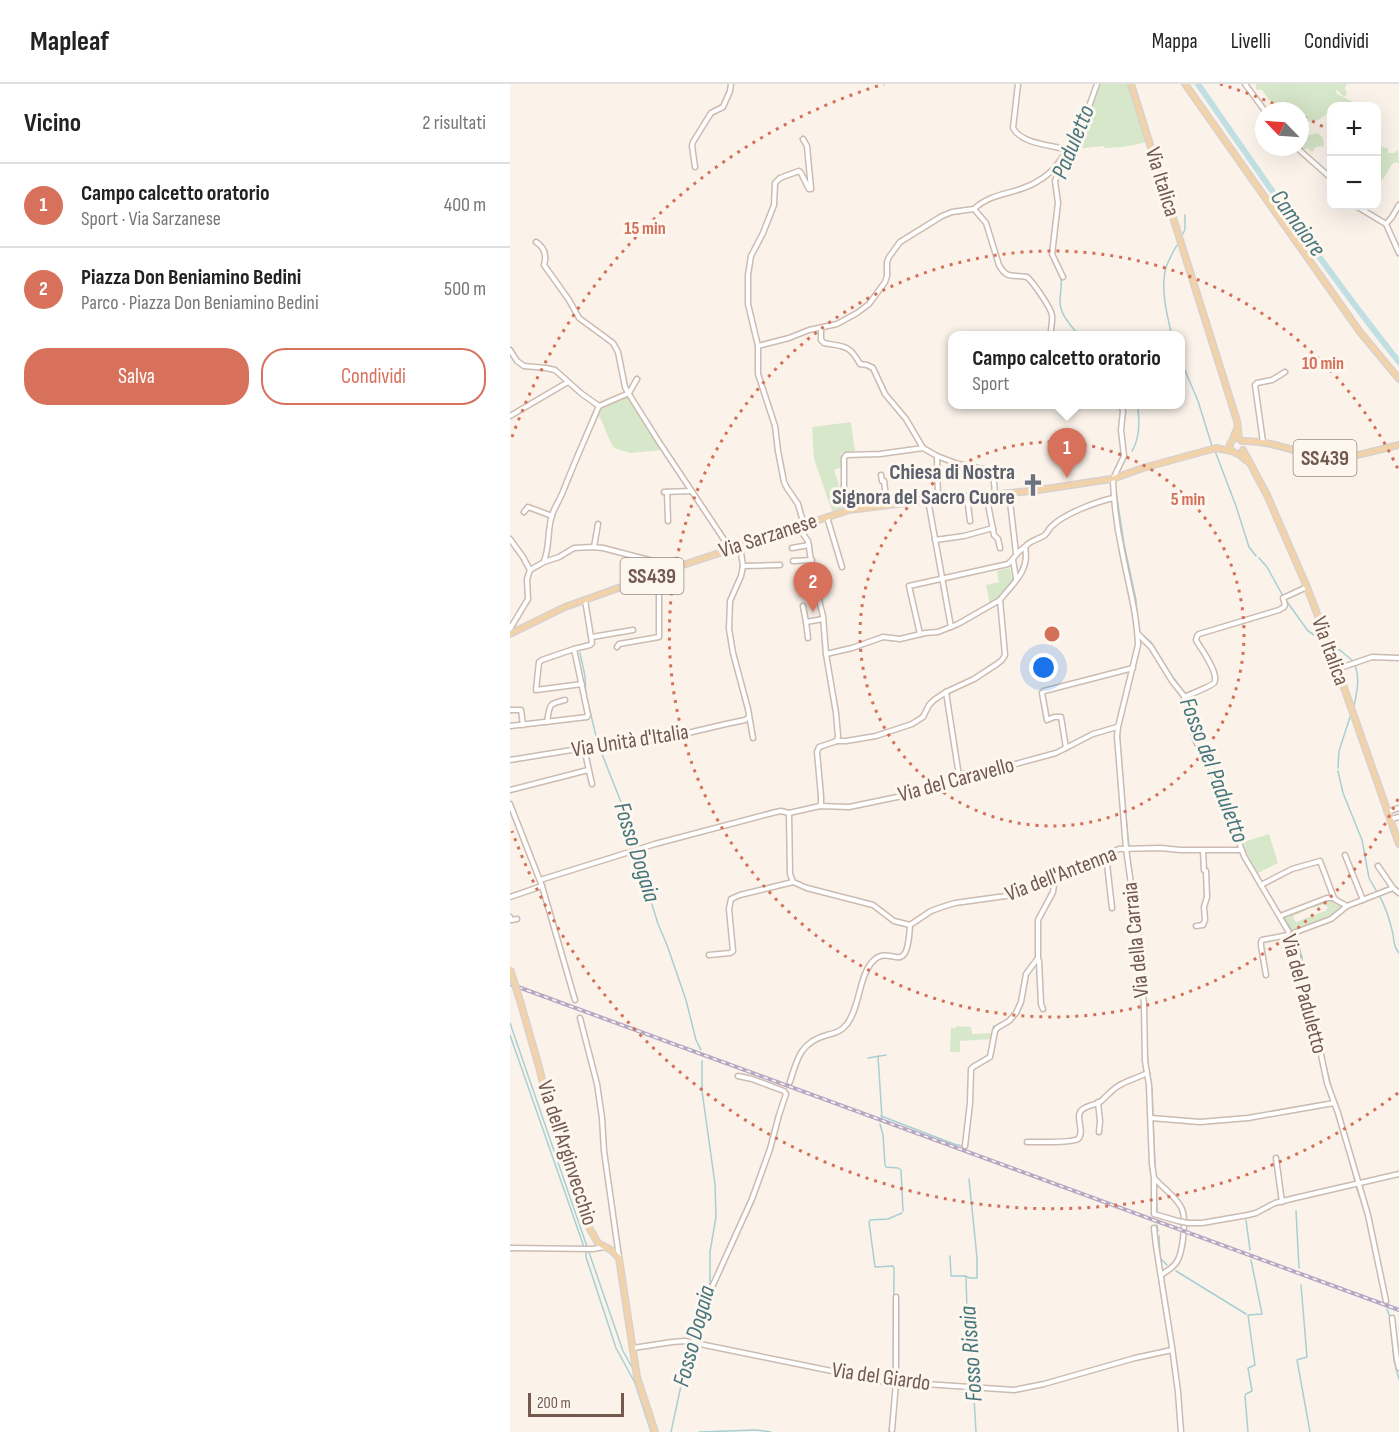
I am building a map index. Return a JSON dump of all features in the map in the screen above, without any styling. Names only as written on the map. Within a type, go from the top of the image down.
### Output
[{"type":"main road","name":"Via Italica","points":[[1131,84],[1238,426],[1236,441]]},
{"type":"main road","points":[[1185,84],[1360,332],[1399,379]]},
{"type":"main road","points":[[1236,441],[1241,450],[1253,440]]},
{"type":"main road","name":"SS439","points":[[1219,448],[1236,441],[1253,440],[1328,458],[1399,445]]},
{"type":"main road","points":[[1231,451],[1236,441]]},
{"type":"main road","name":"Via Sarzanese","points":[[510,634],[561,609],[656,574],[849,510],[1032,491],[1113,479],[1219,448]]},
{"type":"main road","name":"SS439","points":[[1219,448],[1231,451],[1241,450]]},
{"type":"main road","name":"Via Italica","points":[[1241,450],[1266,495],[1306,587],[1338,669],[1399,844]]},
{"type":"main road","name":"Via dell'Arginvecchio","points":[[510,969],[550,1112],[590,1229],[595,1239],[619,1258]]},
{"type":"main road","points":[[619,1258],[638,1384],[654,1432]]},
{"type":"street","points":[[695,167],[693,142],[711,113],[723,106],[731,84]]},
{"type":"street","points":[[1018,84],[1015,132],[1025,140],[1072,147]]},
{"type":"street","points":[[1063,277],[1052,254],[1058,203],[1055,180],[1071,155],[1072,147],[1097,84]]},
{"type":"street","points":[[1245,84],[1258,102]]},
{"type":"street","points":[[803,139],[807,146],[811,189],[799,171],[775,184],[774,205],[764,232],[751,256],[748,303],[758,346],[758,374],[775,426],[784,482],[798,504],[801,526],[809,545],[823,619],[825,654],[837,713],[837,741]]},
{"type":"street","points":[[758,346],[837,324],[869,304],[885,282],[890,254],[902,240],[942,216],[974,209],[989,198],[1030,187],[1050,172],[1072,147]]},
{"type":"street","points":[[1306,156],[1327,175]]},
{"type":"street","points":[[1386,224],[1399,205]]},
{"type":"street","points":[[974,209],[986,223],[1002,271],[1010,276],[1027,277],[1049,308],[1052,317],[1051,331]]},
{"type":"street","points":[[1363,210],[1386,224],[1399,253]]},
{"type":"street","points":[[536,242],[542,246],[546,258],[544,265],[579,318],[613,343],[618,352],[625,387],[729,549]]},
{"type":"street","points":[[821,328],[821,340],[824,343],[846,347],[855,355],[860,364],[873,368],[885,394],[906,419],[923,448],[958,464],[993,471],[995,494]]},
{"type":"street","points":[[510,350],[517,361],[524,366],[555,370],[599,406]]},
{"type":"street","points":[[1263,442],[1256,385],[1272,380],[1285,372]]},
{"type":"street","points":[[544,562],[552,516],[599,406],[629,393],[637,379]]},
{"type":"street","points":[[510,416],[567,382]]},
{"type":"street","points":[[1122,409],[1121,430],[1124,456],[1113,479],[1113,498],[1137,633]]},
{"type":"street","points":[[849,510],[844,488],[845,456],[923,448]]},
{"type":"street","points":[[938,456],[938,499]]},
{"type":"street","points":[[882,475],[887,505]]},
{"type":"street","points":[[668,520],[665,492],[692,491]]},
{"type":"street","points":[[1009,493],[1016,553]]},
{"type":"street","points":[[986,494],[994,535],[998,539],[1000,548]]},
{"type":"street","points":[[968,496],[970,521]]},
{"type":"street","points":[[920,634],[909,586],[1008,564],[1016,553],[1045,534],[1055,524],[1084,508],[1113,498]]},
{"type":"street","points":[[928,500],[951,627]]},
{"type":"street","points":[[524,512],[528,507],[552,516]]},
{"type":"street","points":[[827,517],[842,567]]},
{"type":"street","points":[[594,547],[598,524]]},
{"type":"street","points":[[935,540],[964,536],[993,528]]},
{"type":"street","points":[[510,539],[530,570]]},
{"type":"street","points":[[1015,544],[1026,545]]},
{"type":"street","points":[[794,549],[809,545]]},
{"type":"street","points":[[825,654],[852,648],[883,637],[900,639],[938,632],[951,627],[1000,600],[1024,569],[1026,545]]},
{"type":"street","points":[[740,546],[743,566],[739,582],[730,601],[729,629],[753,738]]},
{"type":"street","points":[[510,629],[528,599],[527,579],[530,570],[574,548],[603,548],[669,566],[672,569]]},
{"type":"street","points":[[793,561],[812,560]]},
{"type":"street","points":[[1012,560],[1017,579]]},
{"type":"street","points":[[743,566],[780,565]]},
{"type":"street","points":[[617,647],[619,644],[659,637],[659,593],[656,574]]},
{"type":"street","points":[[1186,696],[1212,685],[1215,681],[1210,663],[1197,640],[1199,634],[1279,610],[1285,605],[1284,597],[1306,587]]},
{"type":"street","points":[[582,684],[536,690],[539,662],[592,644],[585,600]]},
{"type":"street","points":[[820,806],[817,749],[837,741],[865,738],[912,724],[924,717],[932,701],[974,679],[1002,660],[1005,655],[1000,600]]},
{"type":"street","points":[[803,606],[808,638]]},
{"type":"street","points":[[806,622],[823,619]]},
{"type":"street","points":[[592,637],[633,630]]},
{"type":"street","name":"Via della Carraia","points":[[1137,633],[1138,645],[1118,727],[1126,849],[1139,940],[1152,1164],[1155,1180],[1154,1214],[1188,1223],[1202,1223],[1248,1215],[1282,1202]]},
{"type":"street","name":"Via del Paduletto","points":[[1137,633],[1151,647],[1172,681],[1186,696],[1194,738],[1214,771],[1242,850],[1261,885],[1292,932],[1297,951],[1302,993],[1315,1026],[1327,1083],[1372,1231],[1386,1301]]},
{"type":"street","points":[[510,726],[588,715],[574,649]]},
{"type":"street","points":[[1338,669],[1372,657],[1399,658]]},
{"type":"street","points":[[1066,749],[1061,717],[1047,720],[1042,693],[1133,668]]},
{"type":"street","points":[[946,692],[959,776]]},
{"type":"street","points":[[548,722],[552,703],[566,700]]},
{"type":"street","points":[[510,710],[521,710],[523,725]]},
{"type":"street","name":"Via Unità d'Italia","points":[[510,760],[598,746],[658,740],[745,720],[749,717]]},
{"type":"street","name":"Via del Caravello","points":[[789,813],[820,806],[857,806],[907,795],[959,776],[1056,753],[1093,734],[1118,727]]},
{"type":"street","points":[[584,748],[592,784]]},
{"type":"street","points":[[510,790],[588,770]]},
{"type":"street","points":[[510,804],[542,886],[575,1000]]},
{"type":"street","points":[[1388,812],[1399,808]]},
{"type":"street","points":[[540,880],[655,844],[782,811],[789,813],[790,874],[793,882]]},
{"type":"street","points":[[1390,819],[1399,817]]},
{"type":"street","name":"Via dell'Antenna","points":[[910,925],[942,906],[1013,895],[1119,849],[1242,850]]},
{"type":"street","points":[[1196,926],[1203,925],[1205,920],[1204,907],[1207,888],[1203,851]]},
{"type":"street","points":[[1106,855],[1112,908]]},
{"type":"street","points":[[1345,855],[1363,900]]},
{"type":"street","points":[[1261,885],[1292,869],[1320,861],[1334,898],[1347,906]]},
{"type":"street","points":[[1378,866],[1399,893]]},
{"type":"street","points":[[1043,1009],[1038,958],[1038,920],[1053,892],[1055,878]]},
{"type":"street","points":[[709,955],[733,951],[729,909],[731,899],[793,882],[807,888],[873,904],[894,921],[910,925],[908,949],[905,955],[884,956],[873,960],[867,970],[848,1023],[839,1031],[814,1040],[804,1047],[790,1082]]},
{"type":"street","points":[[510,897],[542,886]]},
{"type":"street","points":[[1266,975],[1262,940],[1288,935],[1331,920],[1347,906],[1393,888]]},
{"type":"street","points":[[1282,915],[1327,898],[1334,898]]},
{"type":"street","points":[[510,916],[511,920],[517,918]]},
{"type":"street","points":[[964,1146],[970,1103],[971,1070],[990,1057],[995,1031],[1009,1021],[1018,1009],[1026,983],[1026,974],[1038,958]]},
{"type":"street","points":[[580,1018],[597,1084],[619,1258]]},
{"type":"street","points":[[1027,1142],[1076,1140],[1080,1137],[1081,1132],[1080,1111],[1082,1109],[1098,1102],[1114,1089],[1147,1073]]},
{"type":"street","points":[[692,1343],[698,1318],[752,1199],[786,1094],[752,1079],[738,1076]]},
{"type":"street","points":[[1098,1102],[1099,1132]]},
{"type":"street","points":[[1151,1118],[1200,1122],[1248,1118],[1334,1103]]},
{"type":"street","points":[[1276,1158],[1282,1202],[1399,1174]]},
{"type":"street","points":[[1155,1180],[1180,1205],[1184,1218],[1178,1261],[1161,1275]]},
{"type":"street","points":[[1154,1227],[1178,1392],[1181,1432]]},
{"type":"street","points":[[510,1248],[593,1249],[604,1247]]},
{"type":"street","points":[[892,1430],[896,1297]]},
{"type":"street","points":[[1392,1318],[1399,1368]]},
{"type":"street","name":"Via del Giardo","points":[[633,1348],[672,1342],[692,1343],[852,1376],[894,1382],[1019,1389],[1172,1350]]},
{"type":"green space","points":[[1097,84],[1130,84],[1148,142],[1123,147],[1075,149]]},
{"type":"green space","points":[[1256,84],[1348,84],[1345,88],[1347,94],[1344,97],[1336,89],[1337,94],[1353,102],[1327,102],[1327,114],[1318,120],[1309,122],[1309,102],[1271,102],[1262,90],[1256,90]]},
{"type":"green space","points":[[1318,133],[1323,138],[1324,146],[1316,147],[1312,152],[1309,150],[1309,134]]},
{"type":"green space","points":[[1381,146],[1388,148],[1388,153],[1398,150],[1399,164],[1396,162],[1392,165],[1381,182]]},
{"type":"green space","points":[[628,396],[662,450],[630,453],[614,448],[597,413],[600,407]]},
{"type":"green space","points":[[851,422],[855,451],[841,453],[842,467],[834,470],[846,507],[832,511],[814,459],[812,427]]},
{"type":"green space","points":[[1009,568],[1013,581],[999,598],[990,604],[986,585],[999,582],[997,571]]},
{"type":"green space","points":[[1269,834],[1278,863],[1258,873],[1244,842]]},
{"type":"green space","points":[[1324,901],[1336,902],[1343,906],[1327,920],[1292,931],[1282,917],[1307,908],[1295,915],[1293,918],[1296,922],[1325,911],[1328,908],[1325,904],[1311,907]]},
{"type":"green space","points":[[956,1026],[971,1027],[972,1034],[993,1033],[992,1039],[960,1041],[960,1052],[950,1052],[951,1028],[956,1028]]},
{"type":"waterway","name":"Camaiore","points":[[1198,84],[1321,260],[1399,362]]},
{"type":"waterway","name":"Paduletto","points":[[1053,181],[1057,171]]},
{"type":"waterway","points":[[1183,234],[1185,215]]},
{"type":"waterway","name":"Paduletto","points":[[1052,239],[1050,252],[1055,266]]},
{"type":"waterway","points":[[1171,331],[1165,302],[1164,275],[1177,245]]},
{"type":"waterway","name":"Paduletto","points":[[1061,278],[1062,311],[1075,331]]},
{"type":"waterway","points":[[1185,370],[1198,401],[1212,446]]},
{"type":"waterway","name":"Paduletto","points":[[1132,451],[1139,428],[1138,409]]},
{"type":"waterway","points":[[1215,451],[1249,547],[1256,556]]},
{"type":"waterway","name":"Fosso del Paduletto","points":[[1116,491],[1137,614]]},
{"type":"waterway","points":[[1259,558],[1267,567],[1283,596]]},
{"type":"waterway","points":[[1285,599],[1308,631],[1325,642]]},
{"type":"waterway","name":"Fosso del Paduletto","points":[[1139,632],[1151,642],[1188,698],[1196,734],[1218,774],[1246,854],[1262,882]]},
{"type":"waterway","points":[[1332,646],[1353,661]]},
{"type":"waterway","name":"Fosso Dogaia","points":[[580,653],[586,695],[598,744],[621,802],[634,848]]},
{"type":"waterway","points":[[1354,706],[1358,680],[1355,665]]},
{"type":"waterway","points":[[1338,768],[1339,751],[1350,717]]},
{"type":"waterway","points":[[1119,730],[1123,785]]},
{"type":"waterway","points":[[1338,771],[1343,793],[1362,840],[1369,878],[1377,892]]},
{"type":"waterway","points":[[1125,807],[1129,847]]},
{"type":"waterway","points":[[1129,850],[1130,864]]},
{"type":"waterway","name":"Fosso Dogaia","points":[[636,852],[701,1050]]},
{"type":"waterway","name":"Fosso del Paduletto","points":[[1264,886],[1268,893]]},
{"type":"waterway","points":[[1379,895],[1388,914],[1394,944],[1399,953]]},
{"type":"waterway","name":"Fosso del Paduletto","points":[[1275,905],[1281,913]]},
{"type":"waterway","name":"Fosso del Paduletto","points":[[1283,917],[1292,931]]},
{"type":"waterway","points":[[1138,918],[1139,926]]},
{"type":"waterway","name":"Fosso del Paduletto","points":[[1295,935],[1302,957],[1305,994],[1318,1024],[1320,1040]]},
{"type":"waterway","points":[[1029,967],[1036,958],[1036,947]]},
{"type":"waterway","points":[[993,1027],[1007,1020],[1015,1011]]},
{"type":"waterway","points":[[510,1023],[623,1351],[633,1369]]},
{"type":"waterway","points":[[1146,1026],[1151,1083]]},
{"type":"waterway","points":[[510,1035],[584,1247]]},
{"type":"waterway","name":"Fosso del Paduletto","points":[[1321,1048],[1335,1101]]},
{"type":"waterway","points":[[868,1058],[886,1055]]},
{"type":"waterway","points":[[878,1056],[882,1118]]},
{"type":"waterway","name":"Fosso Dogaia","points":[[691,1340],[694,1320],[710,1283],[710,1252],[716,1217],[715,1184],[702,1091],[702,1061]]},
{"type":"waterway","points":[[1152,1089],[1153,1116]]},
{"type":"waterway","points":[[881,1116],[962,1146]]},
{"type":"waterway","points":[[1153,1121],[1155,1165]]},
{"type":"waterway","name":"Fosso del Paduletto","points":[[1339,1122],[1348,1154]]},
{"type":"waterway","points":[[880,1124],[885,1165],[901,1170],[903,1211]]},
{"type":"waterway","name":"Fosso del Paduletto","points":[[1352,1168],[1367,1218]]},
{"type":"waterway","name":"Fosso Risaia","points":[[965,1276],[977,1278],[969,1179]]},
{"type":"waterway","points":[[1156,1191],[1157,1213]]},
{"type":"waterway","points":[[1296,1211],[1299,1268]]},
{"type":"waterway","points":[[893,1394],[894,1268],[893,1266],[875,1267],[869,1222],[870,1220],[888,1219],[902,1213]]},
{"type":"waterway","points":[[1246,1220],[1250,1250]]},
{"type":"waterway","points":[[1157,1225],[1158,1231]]},
{"type":"waterway","points":[[1159,1236],[1160,1256]]},
{"type":"waterway","points":[[586,1251],[616,1348],[635,1383],[651,1432]]},
{"type":"waterway","name":"Fosso del Paduletto","points":[[1374,1255],[1385,1302]]},
{"type":"waterway","name":"Fosso Risaia","points":[[950,1256],[951,1276],[965,1276],[966,1278],[968,1342],[971,1346],[976,1432]]},
{"type":"waterway","points":[[1161,1259],[1167,1265]]},
{"type":"waterway","points":[[1248,1432],[1245,1396],[1252,1391],[1248,1368],[1255,1365],[1248,1315],[1262,1314],[1251,1260]]},
{"type":"waterway","points":[[1176,1271],[1246,1314]]},
{"type":"waterway","points":[[1301,1285],[1307,1357],[1297,1360],[1310,1432]]},
{"type":"waterway","name":"Fosso del Paduletto","points":[[1387,1309],[1390,1317]]},
{"type":"waterway","name":"Fosso del Paduletto","points":[[1390,1319],[1394,1361],[1399,1379]]},
{"type":"waterway","name":"Fosso Dogaia","points":[[671,1432],[690,1344]]},
{"type":"waterway","points":[[889,1432],[891,1414]]},
{"type":"waterway","name":"Fosso Dogaia","points":[[699,1432],[756,1430],[771,1432]]},
{"type":"railway","points":[[510,984],[1399,1310]]},
{"type":"place","name":"Campo calcetto oratorio","points":[[1067,478]]},
{"type":"place","name":"Chiesa di Nostra Signora del Sacro Cuore","points":[[1033,485]]},
{"type":"place","name":"Piazza Don Beniamino Bedini","points":[[813,612]]}]
